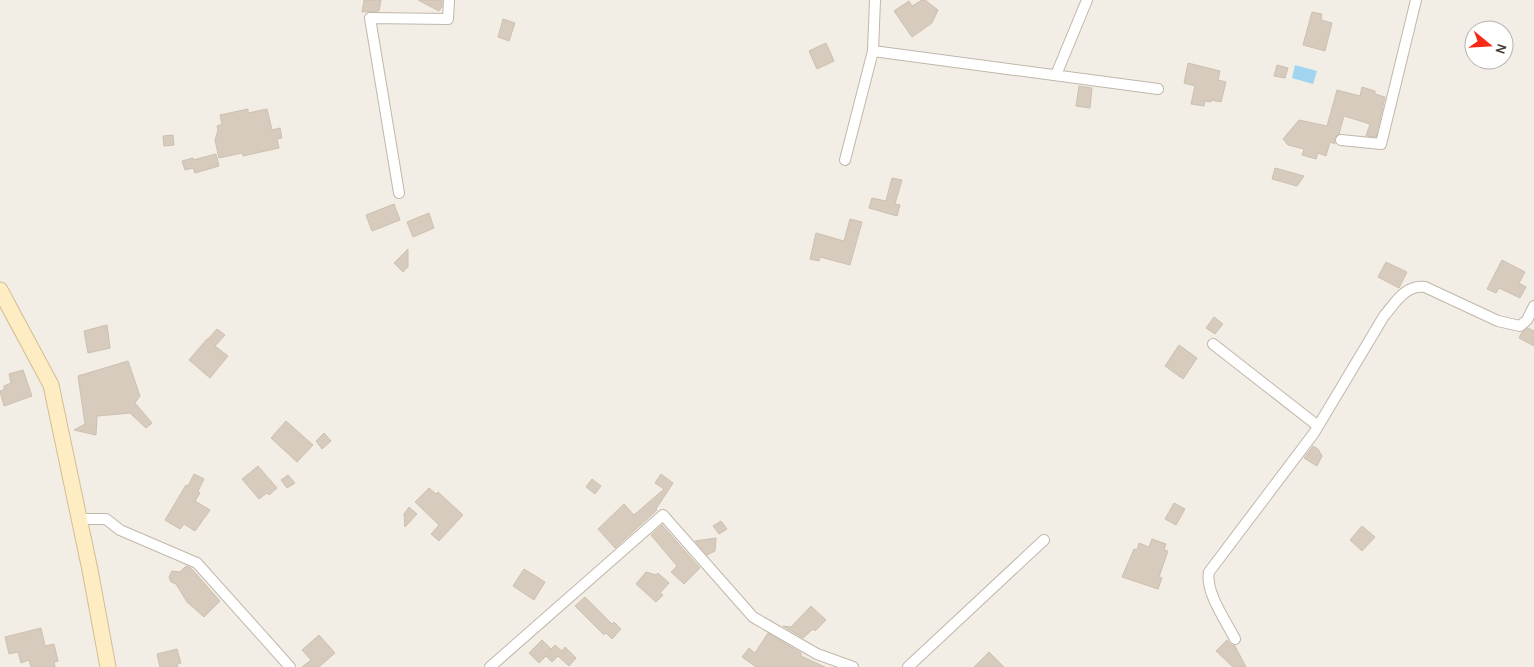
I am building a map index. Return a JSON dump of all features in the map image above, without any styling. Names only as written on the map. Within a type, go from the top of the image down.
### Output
[{"type":"main road","points":[[0,290],[51,385],[108,667]]},
{"type":"street","points":[[399,193],[370,18],[448,19],[449,0]]},
{"type":"street","points":[[845,160],[873,51],[875,0]]},
{"type":"street","points":[[1056,75],[1087,0]]},
{"type":"street","points":[[1341,140],[1381,144],[1416,0]]},
{"type":"street","points":[[873,51],[1158,89]]},
{"type":"street","points":[[1235,639],[1213,597],[1208,579],[1209,572],[1318,426],[1384,316],[1403,293],[1415,287],[1425,287],[1498,321],[1515,326],[1520,326],[1527,320],[1534,306]]},
{"type":"street","points":[[1213,344],[1318,426]]},
{"type":"street","points":[[490,667],[663,515],[753,617],[817,654],[853,667]]},
{"type":"street","points":[[79,519],[106,519],[120,530],[197,563],[290,667]]},
{"type":"street","points":[[908,667],[1044,540]]},
{"type":"water","points":[[1295,65],[1317,71],[1313,84],[1292,78]]},
{"type":"building","points":[[364,0],[381,0],[379,11],[362,12]]},
{"type":"building","points":[[418,0],[442,0],[442,7],[439,11]]},
{"type":"building","points":[[925,0],[938,10],[932,23],[912,37],[894,11],[909,1],[912,6]]},
{"type":"building","points":[[1312,12],[1322,14],[1321,20],[1332,23],[1325,51],[1303,45]]},
{"type":"building","points":[[503,19],[515,23],[509,41],[498,37]]},
{"type":"building","points":[[826,43],[834,61],[817,69],[809,51]]},
{"type":"building","points":[[1188,63],[1220,71],[1218,80],[1226,82],[1221,102],[1205,101],[1204,106],[1191,104],[1195,86],[1184,83]]},
{"type":"building","points":[[1277,65],[1288,68],[1285,78],[1274,76]]},
{"type":"building","points":[[1079,86],[1092,88],[1090,108],[1076,106]]},
{"type":"building","points":[[1362,87],[1375,91],[1375,94],[1385,97],[1376,137],[1366,136],[1370,124],[1344,116],[1339,134],[1334,139],[1335,144],[1330,142],[1326,156],[1318,153],[1316,159],[1302,155],[1304,149],[1288,145],[1283,139],[1299,120],[1327,126],[1337,90],[1360,96]]},
{"type":"building","points":[[248,109],[248,113],[267,109],[272,130],[280,128],[282,138],[277,139],[279,148],[243,156],[242,153],[219,158],[215,140],[218,130],[217,126],[222,124],[220,115]]},
{"type":"building","points":[[173,135],[174,145],[164,146],[163,136]]},
{"type":"building","points":[[216,154],[219,166],[195,173],[193,168],[185,170],[182,161]]},
{"type":"building","points":[[1275,168],[1304,176],[1297,186],[1272,179]]},
{"type":"building","points":[[892,178],[902,180],[895,204],[900,205],[897,216],[869,208],[872,198],[886,201]]},
{"type":"building","points":[[394,204],[400,220],[372,231],[366,215]]},
{"type":"building","points":[[429,213],[434,228],[413,237],[407,222]]},
{"type":"building","points":[[850,219],[862,222],[850,265],[820,257],[819,261],[810,259],[816,233],[844,241]]},
{"type":"building","points":[[408,249],[408,267],[403,272],[394,263]]},
{"type":"building","points":[[1502,260],[1525,272],[1519,283],[1526,287],[1520,298],[1499,288],[1496,293],[1487,289]]},
{"type":"building","points":[[1386,262],[1407,272],[1399,288],[1378,277]]},
{"type":"building","points":[[1214,317],[1223,324],[1215,334],[1206,328]]},
{"type":"building","points":[[107,325],[110,348],[88,353],[84,331]]},
{"type":"building","points":[[1528,328],[1534,331],[1534,346],[1519,338],[1522,332]]},
{"type":"building","points":[[217,329],[225,335],[215,346],[228,356],[210,378],[189,360]]},
{"type":"building","points":[[1179,345],[1197,358],[1183,379],[1165,366]]},
{"type":"building","points":[[128,361],[140,396],[135,403],[152,423],[146,428],[130,413],[97,416],[96,435],[74,430],[85,424],[78,376]]},
{"type":"building","points":[[23,370],[32,396],[4,406],[0,391],[4,390],[4,386],[11,383],[9,374]]},
{"type":"building","points":[[286,421],[313,445],[297,462],[271,438]]},
{"type":"building","points":[[324,433],[331,441],[322,449],[316,441]]},
{"type":"building","points":[[1313,446],[1318,449],[1322,456],[1317,466],[1304,458]]},
{"type":"building","points":[[258,466],[277,488],[269,495],[267,493],[259,499],[242,479]]},
{"type":"building","points":[[194,474],[204,479],[198,491],[200,493],[195,501],[210,510],[195,531],[184,524],[180,529],[165,520]]},
{"type":"building","points":[[661,474],[673,483],[657,510],[615,548],[598,529],[624,504],[634,515],[664,489],[655,483]]},
{"type":"building","points":[[288,475],[295,483],[287,488],[281,480]]},
{"type":"building","points":[[592,479],[601,486],[595,494],[586,487]]},
{"type":"building","points":[[429,488],[436,494],[438,492],[463,515],[439,541],[431,534],[439,525],[415,502]]},
{"type":"building","points":[[1174,503],[1185,509],[1176,525],[1165,519]]},
{"type":"building","points":[[409,507],[417,514],[405,527],[404,514]]},
{"type":"building","points":[[721,521],[727,529],[719,534],[713,526]]},
{"type":"building","points":[[662,525],[700,568],[684,584],[671,572],[677,566],[651,535]]},
{"type":"building","points":[[1362,526],[1375,537],[1362,551],[1350,540]]},
{"type":"building","points":[[716,538],[715,551],[707,555],[695,541]]},
{"type":"building","points":[[1152,539],[1166,544],[1164,550],[1168,551],[1159,577],[1162,578],[1158,589],[1122,577],[1134,549],[1137,550],[1139,543],[1149,547]]},
{"type":"building","points":[[186,566],[191,568],[220,601],[204,617],[187,602],[176,584],[171,582],[169,577],[172,571],[180,572]]},
{"type":"building","points":[[524,569],[545,582],[534,600],[513,586]]},
{"type":"building","points":[[646,572],[656,575],[658,573],[669,583],[660,593],[663,595],[656,602],[636,584]]},
{"type":"building","points":[[585,597],[612,624],[614,622],[621,629],[612,639],[606,633],[604,635],[575,606]]},
{"type":"building","points":[[811,606],[826,620],[815,631],[813,629],[803,638],[783,626],[791,627]]},
{"type":"building","points":[[41,628],[45,646],[54,644],[58,661],[54,662],[55,667],[31,667],[29,660],[21,663],[18,652],[9,654],[5,637]]},
{"type":"building","points":[[768,633],[801,653],[801,656],[825,667],[756,667],[742,657],[749,648],[755,653]]},
{"type":"building","points":[[319,635],[335,653],[319,667],[302,667],[311,660],[302,650]]},
{"type":"building","points":[[542,640],[551,649],[555,645],[562,651],[565,647],[576,658],[569,666],[558,656],[552,662],[546,656],[539,663],[529,653]]},
{"type":"building","points":[[1227,640],[1231,645],[1235,646],[1246,667],[1233,667],[1216,651]]},
{"type":"building","points":[[177,649],[181,663],[177,664],[178,667],[160,667],[157,654]]},
{"type":"building","points":[[989,652],[1004,667],[974,667]]}]
